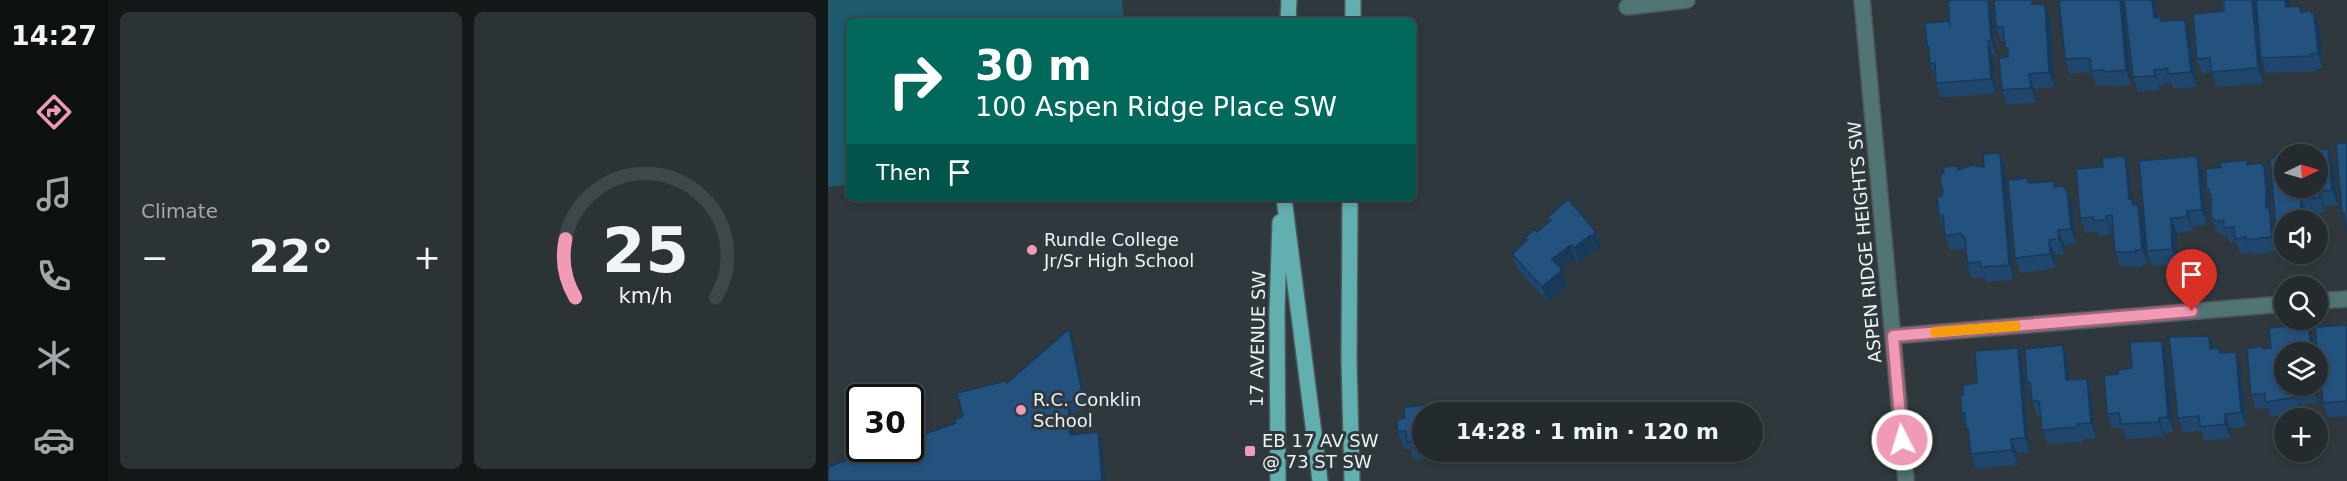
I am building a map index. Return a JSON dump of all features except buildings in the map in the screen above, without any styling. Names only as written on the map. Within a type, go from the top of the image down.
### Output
[{"type":"main road","points":[[1288,0],[1288,18]]},
{"type":"main road","points":[[1353,0],[1353,18]]},
{"type":"main road","points":[[1282,201],[1320,481]]},
{"type":"main road","name":"17 AVENUE SW","points":[[1278,481],[1277,310],[1282,201]]},
{"type":"main road","points":[[1350,201],[1349,361],[1352,481]]},
{"type":"street","points":[[1627,7],[1687,0]]},
{"type":"street","name":"ASPEN RIDGE HEIGHTS SW","points":[[1862,0],[1906,481]]},
{"type":"street","points":[[2328,300],[2347,299]]},
{"type":"street","points":[[1893,336],[2274,305]]},
{"type":"shaded area","points":[[828,0],[1122,0],[1124,18],[846,18],[846,185],[828,187]]},
{"type":"slow traffic","points":[[1935,332],[2016,326]]},
{"type":"place","name":"Rundle College Jr/Sr High School","points":[[1032,250]]},
{"type":"place","name":"R.C. Conklin School","points":[[1021,410]]},
{"type":"place","name":"EB 17 AV SW @ 73 ST SW","points":[[1250,451]]},
{"type":"route","points":[[1902,440],[1893,336],[2192,311]]}]
